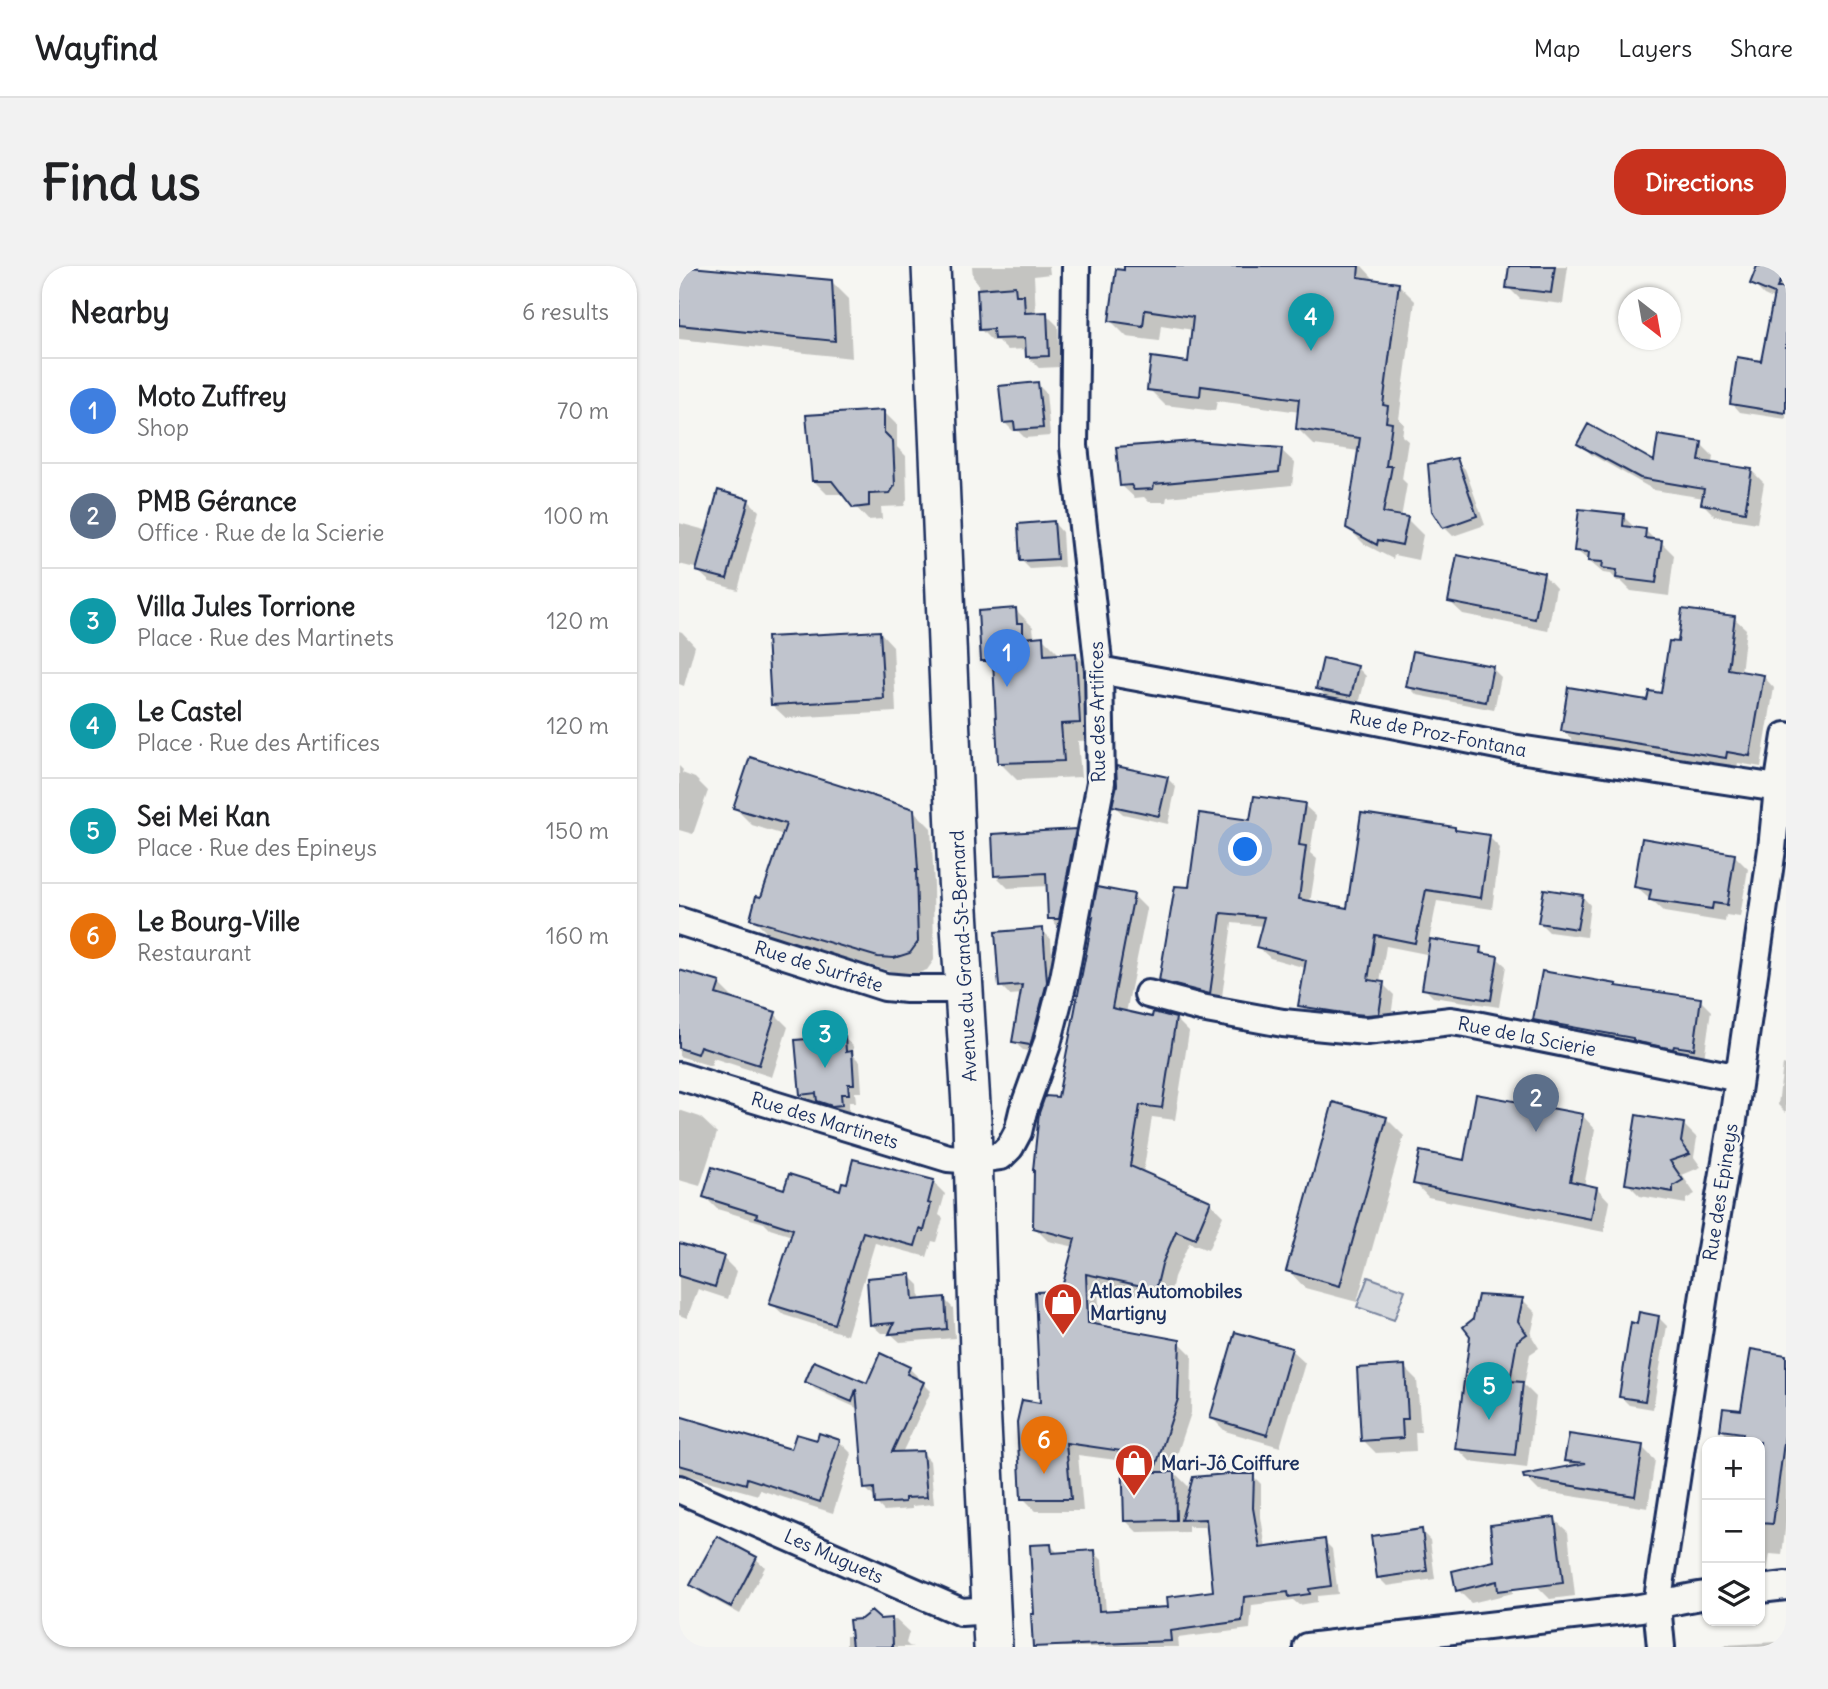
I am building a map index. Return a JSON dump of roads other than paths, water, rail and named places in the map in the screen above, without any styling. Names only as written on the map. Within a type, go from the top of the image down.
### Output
[{"type":"street","name":"Avenue du Grand-St-Bernard","points":[[931,266],[993,1647]]},
{"type":"street","name":"Rue des Artifices","points":[[973,1160],[1001,1156],[1010,1147],[1018,1132],[1061,991],[1101,782],[1099,670],[1074,446],[1076,266]]},
{"type":"street","name":"Rue de Proz-Fontana","points":[[1099,670],[1512,748],[1778,788]]},
{"type":"street","name":"Rue des Epineys","points":[[1661,1647],[1657,1605],[1709,1261],[1779,850],[1778,788],[1786,736]]},
{"type":"street","name":"Rue de Surfrête","points":[[679,921],[885,987],[963,989]]},
{"type":"street","name":"Rue de la Scierie","points":[[1148,994],[1201,1008],[1283,1023],[1366,1031],[1451,1021],[1739,1078]]},
{"type":"street","name":"Rue des Martinets","points":[[679,1076],[948,1158],[973,1160]]},
{"type":"street","name":"Les Muguets","points":[[679,1489],[961,1612],[992,1610]]},
{"type":"street","points":[[1765,1588],[1786,1586]]},
{"type":"street","points":[[1307,1647],[1657,1605],[1702,1596]]},
{"type":"place","name":"Le Castel","points":[[1311,351]]},
{"type":"place","name":"Moto Zuffrey","points":[[1007,687]]},
{"type":"place","name":"Villa Jules Torrione","points":[[825,1068]]},
{"type":"place","name":"PMB Gérance","points":[[1536,1132]]},
{"type":"place","name":"Atlas Automobiles Martigny","points":[[1063,1336]]},
{"type":"place","name":"Sei Mei Kan","points":[[1489,1420]]},
{"type":"place","name":"Le Bourg-Ville","points":[[1044,1474]]},
{"type":"place","name":"Mari-Jô Coiffure","points":[[1134,1497]]}]
